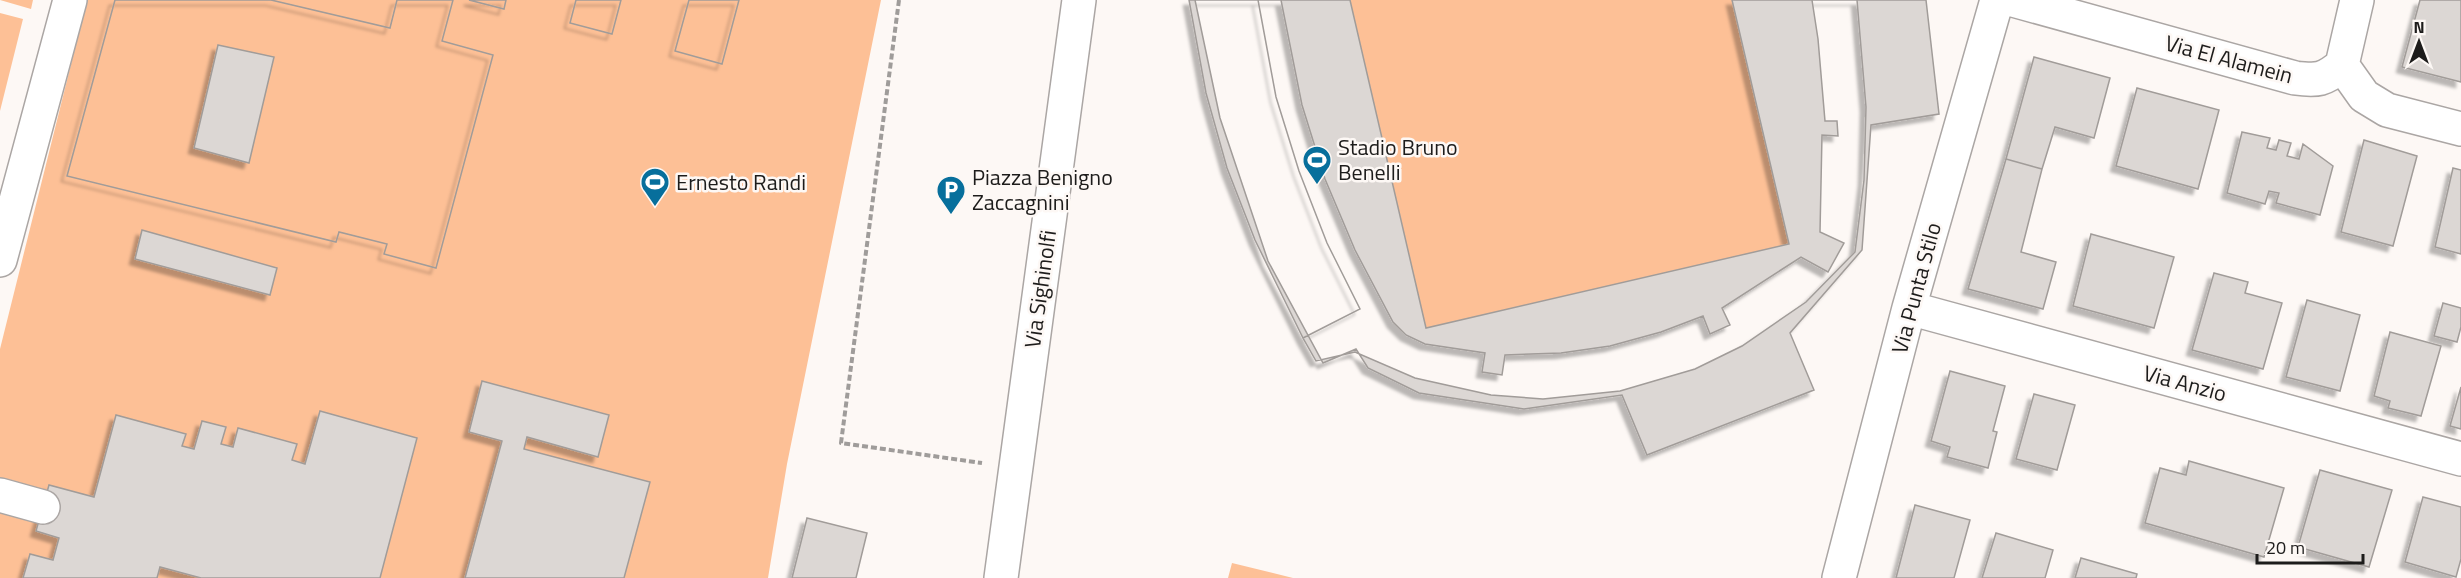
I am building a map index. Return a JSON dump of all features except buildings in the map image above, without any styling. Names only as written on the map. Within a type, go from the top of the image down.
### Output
[{"type":"street","points":[[0,260],[70,0]]},
{"type":"street","name":"Via Sighinolfi","points":[[1001,578],[1079,0]]},
{"type":"street","name":"Via Punta Stilo","points":[[1839,578],[1910,308],[1996,0]]},
{"type":"street","name":"Via El Alamein","points":[[2013,0],[2295,78],[2313,80],[2326,78],[2342,65]]},
{"type":"street","points":[[2357,0],[2342,65],[2364,96],[2387,110],[2461,129]]},
{"type":"street","name":"Via Anzio","points":[[1910,308],[2461,459]]},
{"type":"street","points":[[0,495],[43,507]]},
{"type":"path","points":[[899,0],[841,443],[1016,468]]},
{"type":"shaded area","points":[[0,0],[33,0],[31,9]]},
{"type":"shaded area","points":[[87,0],[881,0],[787,464],[768,578],[0,578],[0,349]]},
{"type":"shaded area","points":[[1350,0],[1732,0],[1789,244],[1426,328]]},
{"type":"shaded area","points":[[0,13],[23,19],[0,111]]},
{"type":"shaded area","points":[[1232,563],[1293,578],[1228,578]]},
{"type":"place","name":"Stadio Bruno Benelli","points":[[1317,186]]},
{"type":"place","name":"Ernesto Randi","points":[[655,208]]},
{"type":"place","name":"Piazza Benigno Zaccagnini","points":[[951,216]]}]
